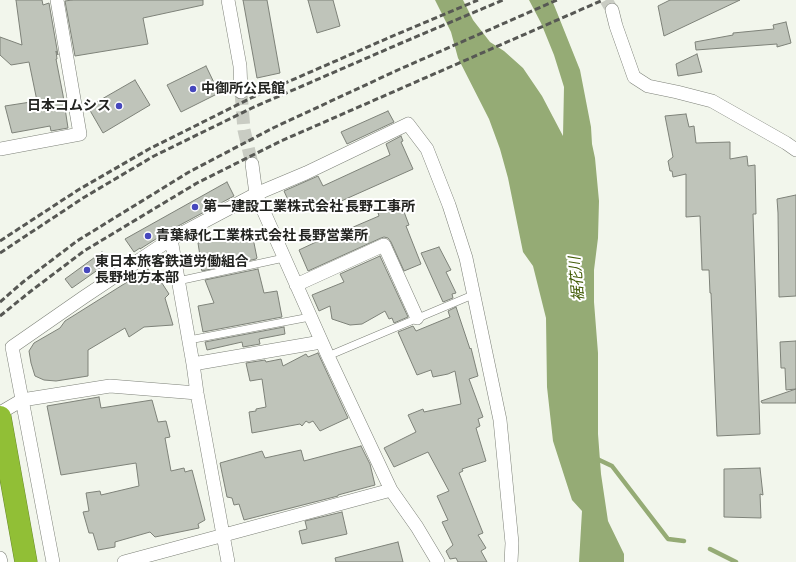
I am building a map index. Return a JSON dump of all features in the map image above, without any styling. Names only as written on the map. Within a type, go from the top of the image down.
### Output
[{"type":"highway","points":[[0,417],[26,562]]},
{"type":"street","points":[[0,149],[80,134],[57,0]]},
{"type":"street","points":[[228,0],[240,66],[241,92]]},
{"type":"street","points":[[612,10],[634,77],[648,86],[712,101],[796,150]]},
{"type":"street","points":[[53,562],[12,347],[171,239],[256,194],[408,124],[427,149],[449,205],[466,258],[475,294],[500,420],[512,542],[511,562]]},
{"type":"street","points":[[252,164],[256,194],[321,342],[391,490],[417,527],[438,562]]},
{"type":"street","points":[[171,239],[228,562]]},
{"type":"street","points":[[296,285],[384,245],[416,318]]},
{"type":"street","points":[[193,364],[321,342]]},
{"type":"street","points":[[0,413],[22,400],[110,386],[197,393]]},
{"type":"street","points":[[124,562],[391,490]]},
{"type":"street","points":[[0,558],[1,562]]},
{"type":"lane","points":[[178,281],[284,258]]},
{"type":"lane","points":[[328,356],[475,294]]},
{"type":"lane","points":[[189,340],[310,317]]},
{"type":"water","name":"裾花川","points":[[435,0],[463,0],[473,20],[490,42],[504,51],[523,68],[542,96],[563,136],[564,87],[554,55],[541,23],[529,0],[552,0],[580,70],[591,127],[599,201],[598,238],[594,270],[594,302],[598,353],[598,434],[601,474],[608,521],[624,554],[624,562],[579,562],[582,511],[572,500],[553,441],[547,387],[546,318],[533,266],[523,252],[508,178],[500,149],[489,119],[458,58],[451,32]]},
{"type":"building","points":[[16,0],[42,0],[43,5],[49,3],[58,55],[56,51],[56,59],[68,128],[51,131],[50,126],[12,133],[5,106],[37,101],[29,62],[11,65],[0,55],[0,37],[22,45]]},
{"type":"building","points":[[203,0],[203,5],[143,18],[148,44],[75,56],[65,1]]},
{"type":"building","points":[[243,0],[267,0],[280,73],[257,78]]},
{"type":"building","points":[[308,0],[333,0],[340,26],[317,33]]},
{"type":"building","points":[[670,0],[740,0],[664,36],[658,6]]},
{"type":"building","points":[[786,22],[791,43],[777,47],[777,44],[696,50],[695,42],[733,35],[733,33],[774,29],[773,25]]},
{"type":"building","points":[[697,54],[702,72],[678,76],[676,64]]},
{"type":"building","name":"中御所公民館","points":[[206,66],[219,93],[181,112],[167,85]]},
{"type":"building","name":"日本コムシス","points":[[135,80],[150,105],[103,133],[88,107]]},
{"type":"building","points":[[388,111],[394,122],[347,144],[341,132]]},
{"type":"building","points":[[686,114],[689,127],[694,126],[696,143],[730,142],[730,159],[747,156],[748,166],[755,165],[756,214],[753,214],[760,434],[717,436],[711,293],[709,270],[702,270],[700,216],[686,217],[686,174],[673,177],[668,161],[673,157],[665,116]]},
{"type":"building","points":[[401,136],[403,141],[401,142],[413,169],[339,202],[337,198],[310,208],[308,203],[292,209],[284,191],[318,176],[323,186],[390,155],[386,144]]},
{"type":"building","points":[[227,182],[234,196],[167,232],[140,249],[134,252],[125,239]]},
{"type":"building","points":[[796,195],[796,296],[779,297],[777,199]]},
{"type":"building","points":[[401,204],[409,225],[406,226],[421,264],[404,271],[391,242],[388,238],[384,237],[308,271],[299,250],[331,235],[330,233],[343,229],[344,231],[379,216],[378,213]]},
{"type":"building","points":[[252,233],[256,259],[202,271],[196,256],[200,256],[198,243]]},
{"type":"building","points":[[439,247],[451,270],[446,272],[456,293],[452,294],[453,298],[443,302],[421,253]]},
{"type":"building","name":"東日本旅客鉄道労働組合 長野地方本部","points":[[102,252],[109,262],[72,288],[65,279]]},
{"type":"building","points":[[380,256],[408,317],[394,323],[392,318],[389,319],[385,311],[362,324],[350,325],[332,319],[330,306],[319,311],[312,295],[344,282],[340,274]]},
{"type":"building","points":[[148,269],[155,279],[158,277],[169,294],[165,298],[173,325],[144,327],[129,337],[125,328],[88,350],[88,376],[56,381],[44,380],[35,376],[29,351],[34,343],[60,328],[65,321]]},
{"type":"building","points":[[258,269],[264,293],[277,291],[282,317],[203,332],[198,306],[214,303],[205,280]]},
{"type":"building","points":[[456,307],[470,349],[471,348],[478,376],[469,379],[483,417],[478,419],[480,426],[476,428],[486,461],[462,469],[463,471],[459,473],[483,533],[478,535],[486,548],[481,551],[487,562],[458,562],[456,558],[450,559],[446,551],[453,545],[442,522],[448,520],[437,496],[449,491],[428,452],[394,467],[384,448],[416,432],[408,415],[423,409],[424,412],[461,404],[455,371],[433,377],[431,370],[417,375],[398,332],[413,326],[416,331],[450,317],[448,311]]},
{"type":"building","points":[[284,327],[285,334],[259,339],[260,344],[243,347],[242,342],[207,350],[205,342]]},
{"type":"building","points":[[796,341],[796,389],[786,390],[785,368],[781,368],[780,342]]},
{"type":"building","points":[[318,353],[348,418],[320,431],[313,421],[309,423],[306,421],[302,426],[300,424],[252,433],[249,412],[266,407],[262,379],[250,381],[246,363],[265,360],[266,362],[281,359],[283,366],[306,354],[308,357]]},
{"type":"building","points":[[796,389],[796,403],[762,403],[761,401]]},
{"type":"building","points":[[99,397],[101,408],[152,400],[158,422],[166,421],[170,437],[165,438],[171,471],[184,468],[185,472],[192,470],[205,520],[198,524],[199,528],[155,537],[150,532],[115,542],[115,547],[98,550],[93,533],[89,533],[83,512],[89,511],[86,493],[100,491],[101,495],[139,486],[136,463],[61,475],[47,406]]},
{"type":"building","points":[[361,446],[370,464],[375,485],[244,520],[239,504],[234,505],[232,498],[227,497],[220,463],[262,451],[265,458],[301,450],[304,461]]},
{"type":"building","points":[[760,468],[763,495],[760,494],[761,518],[724,517],[724,469]]},
{"type":"building","points":[[342,512],[347,534],[302,544],[299,531],[307,529],[305,521]]},
{"type":"building","points":[[398,542],[403,562],[336,562],[335,558]]},
{"type":"waterway","points":[[595,458],[612,466],[668,539],[684,541]]},
{"type":"waterway","points":[[710,549],[736,562]]},
{"type":"tunnel","points":[[606,0],[612,10]]},
{"type":"tunnel","points":[[241,92],[244,130],[252,164]]},
{"type":"railway","points":[[0,241],[78,190],[149,149],[251,98],[478,0]]},
{"type":"railway","points":[[0,253],[83,198],[154,156],[254,107],[503,0]]},
{"type":"railway","points":[[0,302],[23,282],[77,241],[189,172],[273,128],[400,69],[557,0]]},
{"type":"railway","points":[[0,316],[84,251],[197,183],[281,141],[603,0]]},
{"type":"place","name":"中御所公民館","points":[[193,89]]},
{"type":"place","name":"日本コムシス","points":[[119,106]]},
{"type":"place","name":"第一建設工業株式会社 長野工事所","points":[[195,207]]},
{"type":"place","name":"青葉緑化工業株式会社 長野営業所","points":[[148,236]]},
{"type":"place","name":"東日本旅客鉄道労働組合 長野地方本部","points":[[87,270]]}]
